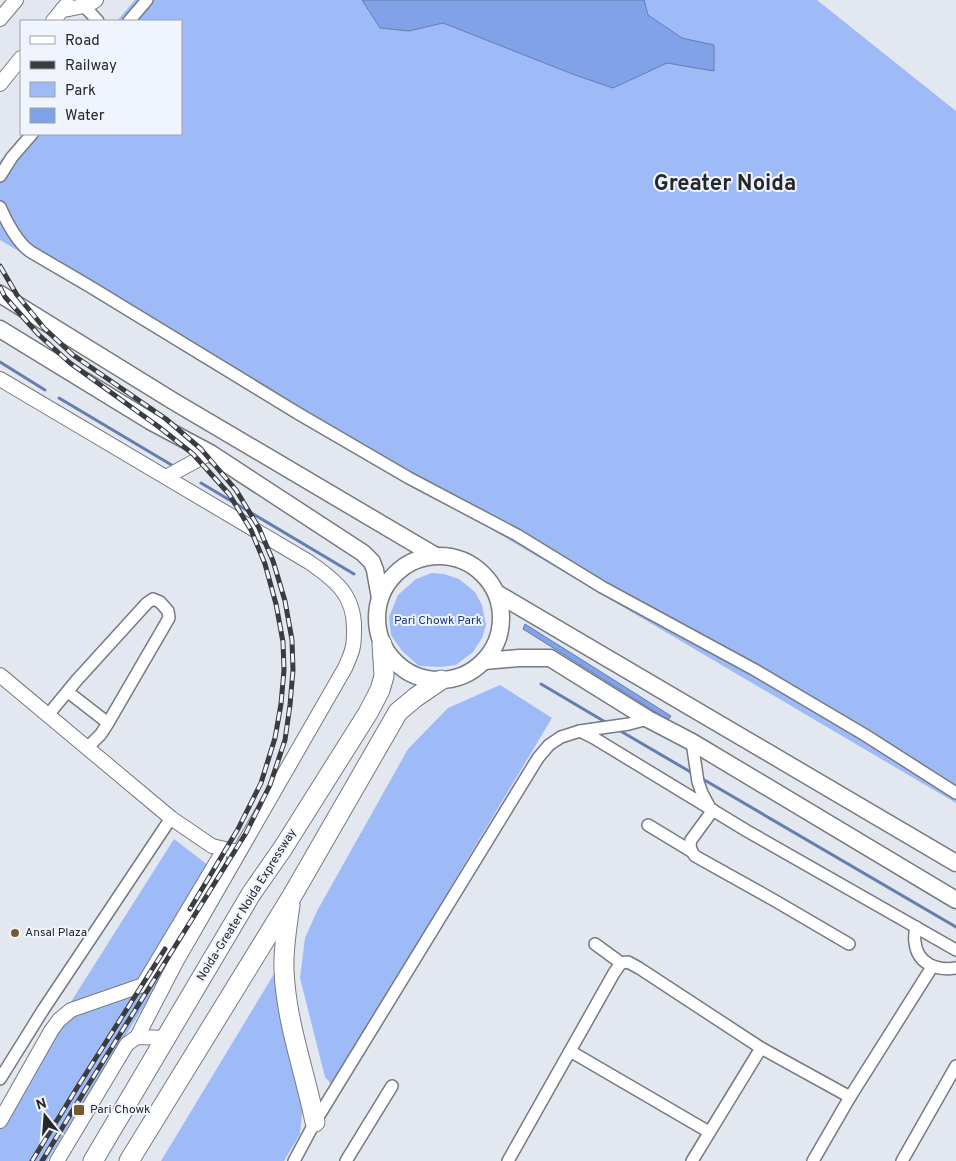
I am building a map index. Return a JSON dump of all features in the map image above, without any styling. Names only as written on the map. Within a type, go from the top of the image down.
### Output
[{"type":"highway","name":"Noida-Greater Noida Expressway","points":[[93,1161],[251,894],[283,848],[368,713],[380,690],[384,676],[382,644]]},
{"type":"highway","points":[[129,1161],[292,896],[398,712],[441,680]]},
{"type":"highway","points":[[292,896],[284,944],[284,972],[289,1012],[316,1122]]},
{"type":"main road","points":[[0,294],[172,401],[434,555]]},
{"type":"main road","points":[[0,329],[150,421],[210,453],[363,553],[372,562],[380,598]]},
{"type":"main road","points":[[434,555],[454,557],[472,564],[487,577],[498,594],[502,612],[501,630],[495,647],[484,661],[472,672],[457,678],[441,680],[422,678],[406,671],[392,659],[382,644],[376,614],[380,598],[388,582],[400,569],[416,559],[434,555]]},
{"type":"main road","points":[[498,594],[956,863]]},
{"type":"main road","points":[[484,661],[550,658],[648,719],[692,742],[956,900]]},
{"type":"street","points":[[0,19],[16,0]]},
{"type":"street","points":[[130,20],[148,0]]},
{"type":"street","points":[[54,20],[78,4],[97,20]]},
{"type":"street","points":[[0,84],[20,59]]},
{"type":"street","points":[[0,176],[31,135]]},
{"type":"street","points":[[0,207],[8,224],[26,249],[299,414],[409,478],[517,535],[602,586],[755,670],[865,735],[956,794]]},
{"type":"street","points":[[0,379],[330,576],[344,591],[351,606],[354,623],[353,646],[345,668],[238,852],[176,962],[137,1037],[127,1044],[57,1161]]},
{"type":"street","points":[[166,477],[210,453]]},
{"type":"street","points":[[48,715],[76,681],[147,603],[153,599],[160,602],[168,611],[169,618],[108,723],[101,734],[87,748]]},
{"type":"street","points":[[0,675],[171,818],[215,852],[227,873]]},
{"type":"street","points":[[68,692],[108,723]]},
{"type":"street","points":[[294,1161],[538,758],[549,745],[562,737],[580,731],[629,724],[648,719]]},
{"type":"street","points":[[580,731],[747,831],[956,950]]},
{"type":"street","points":[[692,742],[702,793],[711,809]]},
{"type":"street","points":[[691,852],[691,840],[711,809]]},
{"type":"street","points":[[0,1079],[43,1010],[171,818]]},
{"type":"street","points":[[648,825],[695,856],[772,898],[849,944]]},
{"type":"street","points":[[215,852],[238,852]]},
{"type":"street","points":[[0,1121],[59,1020],[72,1010],[143,985],[215,852]]},
{"type":"street","points":[[916,927],[914,942],[920,958],[932,967],[956,968]]},
{"type":"street","points":[[595,944],[622,963]]},
{"type":"street","points":[[523,1161],[510,1158],[622,963],[628,962],[639,968],[761,1048],[850,1098]]},
{"type":"street","points":[[813,1161],[932,967]]},
{"type":"street","points":[[43,1010],[59,1020]]},
{"type":"street","points":[[137,1037],[166,1038]]},
{"type":"street","points":[[692,1161],[761,1048]]},
{"type":"street","points":[[570,1051],[709,1132]]},
{"type":"street","points":[[902,1161],[956,1066]]},
{"type":"street","points":[[346,1161],[392,1086]]},
{"type":"green space","points":[[135,0],[817,0],[956,111],[956,803],[0,240],[0,161],[22,135],[182,135],[182,20],[118,20]]},
{"type":"green space","name":"Pari Chowk Park","points":[[432,573],[444,574],[459,579],[475,592],[482,605],[486,625],[482,638],[473,652],[456,665],[441,667],[419,666],[402,651],[391,635],[389,617],[398,595],[416,579]]},
{"type":"green space","points":[[500,685],[552,718],[332,1085],[325,1077],[300,978],[305,938],[317,911],[408,749],[448,708]]},
{"type":"green space","points":[[174,839],[217,872],[216,891],[47,1161],[0,1161],[0,1114]]},
{"type":"green space","points":[[274,974],[304,1094],[300,1134],[284,1161],[161,1161]]},
{"type":"water","points":[[362,0],[644,0],[648,15],[682,38],[714,45],[714,71],[667,63],[613,88],[443,23],[409,31],[380,28]]},
{"type":"water","points":[[525,624],[671,716],[668,720],[523,629]]},
{"type":"waterway","points":[[0,362],[45,390]]},
{"type":"waterway","points":[[59,398],[175,467]]},
{"type":"waterway","points":[[201,483],[354,574]]},
{"type":"waterway","points":[[541,684],[607,723]]},
{"type":"waterway","points":[[617,729],[694,774]]},
{"type":"waterway","points":[[701,778],[956,927]]},
{"type":"railway","points":[[0,266],[17,295],[44,328],[73,355],[166,419],[201,449],[236,490],[259,528],[273,561],[285,601],[292,640],[293,670],[285,740],[270,785],[246,833],[42,1161]]},
{"type":"railway","points":[[0,287],[5,297],[39,335],[70,363],[193,454],[229,494],[251,530],[265,564],[276,604],[283,642],[284,670],[275,738],[261,783],[238,829],[190,909]]},
{"type":"railway","points":[[32,1161],[165,949]]},
{"type":"place","name":"Ansal Plaza","points":[[15,933]]},
{"type":"place","name":"Pari Chowk","points":[[79,1110]]},
{"type":"district","name":"Greater Noida","points":[[725,184]]}]
